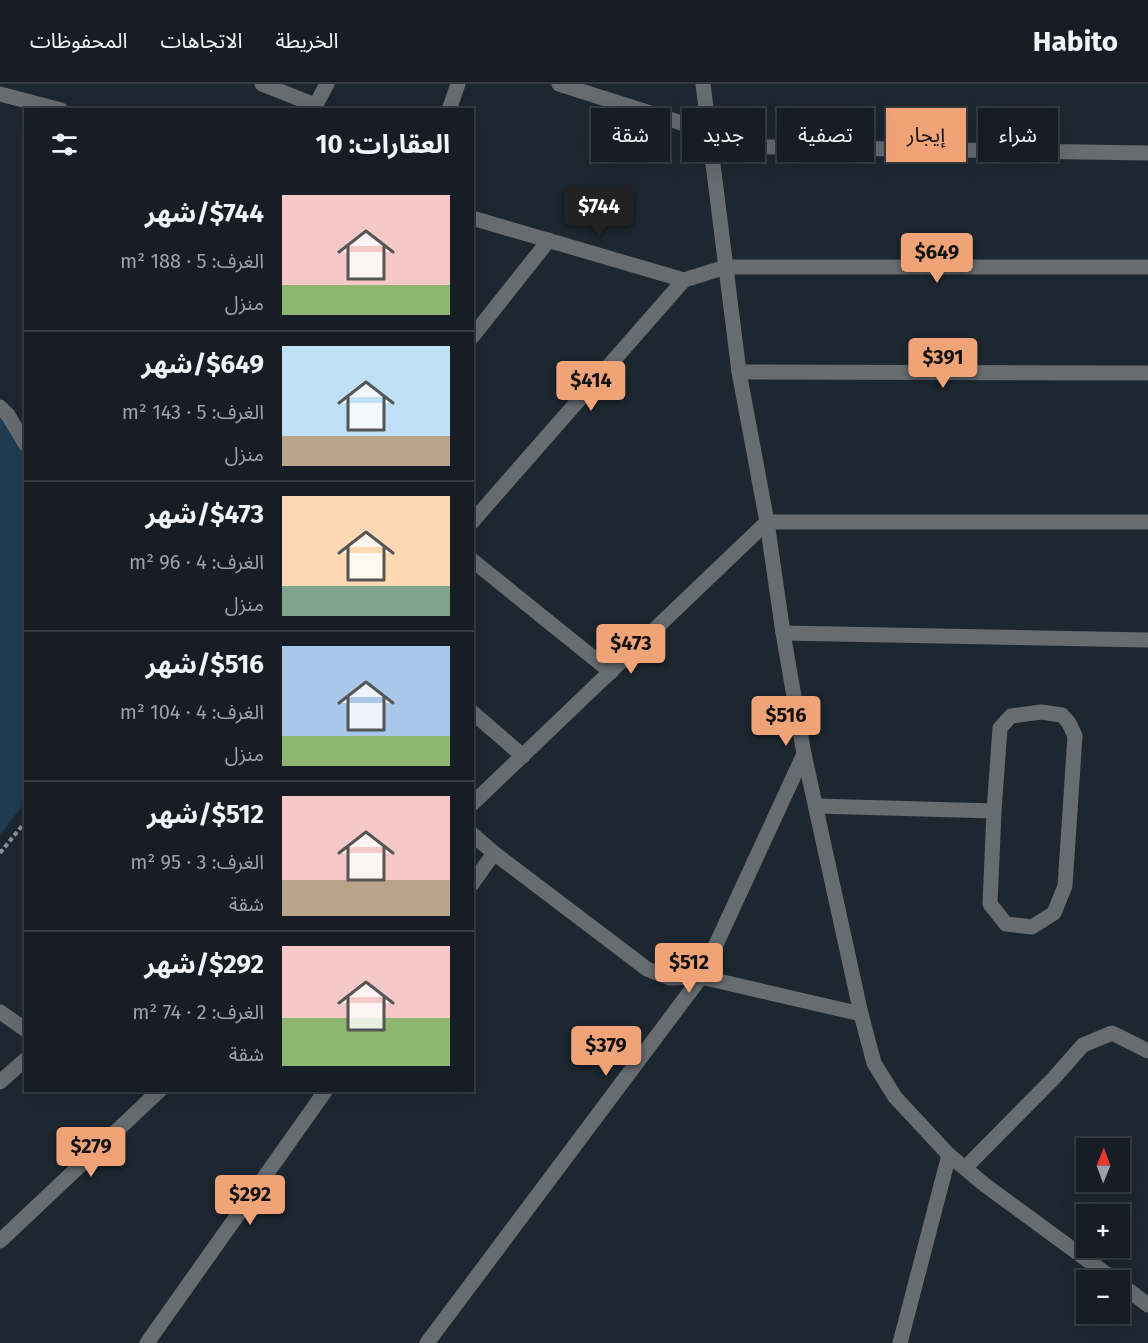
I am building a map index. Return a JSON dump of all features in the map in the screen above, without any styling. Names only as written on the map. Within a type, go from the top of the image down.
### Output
[{"type":"street","points":[[262,84],[314,107],[327,84]]},
{"type":"street","points":[[450,108],[458,84]]},
{"type":"street","points":[[559,84],[682,129]]},
{"type":"street","points":[[703,84],[706,108]]},
{"type":"street","points":[[0,94],[53,108]]},
{"type":"street","points":[[765,141],[1148,153]]},
{"type":"street","points":[[714,162],[739,372],[767,522],[804,754],[861,1014],[874,1063],[895,1097],[949,1155],[1101,1270]]},
{"type":"street","points":[[474,219],[684,280]]},
{"type":"street","points":[[478,323],[549,240]]},
{"type":"street","points":[[474,520],[684,280],[726,267],[1148,267]]},
{"type":"street","points":[[739,372],[1148,373]]},
{"type":"street","points":[[0,407],[8,415],[24,442]]},
{"type":"street","points":[[474,802],[767,522],[1148,522]]},
{"type":"street","points":[[474,562],[611,672]]},
{"type":"street","points":[[783,633],[1148,640]]},
{"type":"street","points":[[1041,712],[1062,715],[1075,736],[1065,886],[1054,913],[1032,927],[1006,924],[990,904],[994,812],[1000,728],[1011,716],[1041,712]]},
{"type":"street","points":[[474,714],[523,756]]},
{"type":"street","points":[[427,1343],[701,977],[804,754]]},
{"type":"street","points":[[816,806],[994,812]]},
{"type":"street","points":[[474,836],[647,969],[670,978],[701,977],[861,1014]]},
{"type":"street","points":[[474,881],[494,853]]},
{"type":"street","points":[[0,1012],[24,1029]]},
{"type":"street","points":[[965,1168],[1053,1079],[1083,1045],[1112,1033],[1148,1051]]},
{"type":"street","points":[[0,1082],[24,1061]]},
{"type":"street","points":[[0,1241],[158,1092]]},
{"type":"street","points":[[147,1343],[325,1092]]},
{"type":"street","points":[[900,1343],[949,1155]]},
{"type":"street","points":[[1130,1292],[1148,1305]]},
{"type":"path","points":[[0,853],[24,823]]},
{"type":"shaded area","points":[[0,402],[24,454],[24,804],[0,834]]}]
